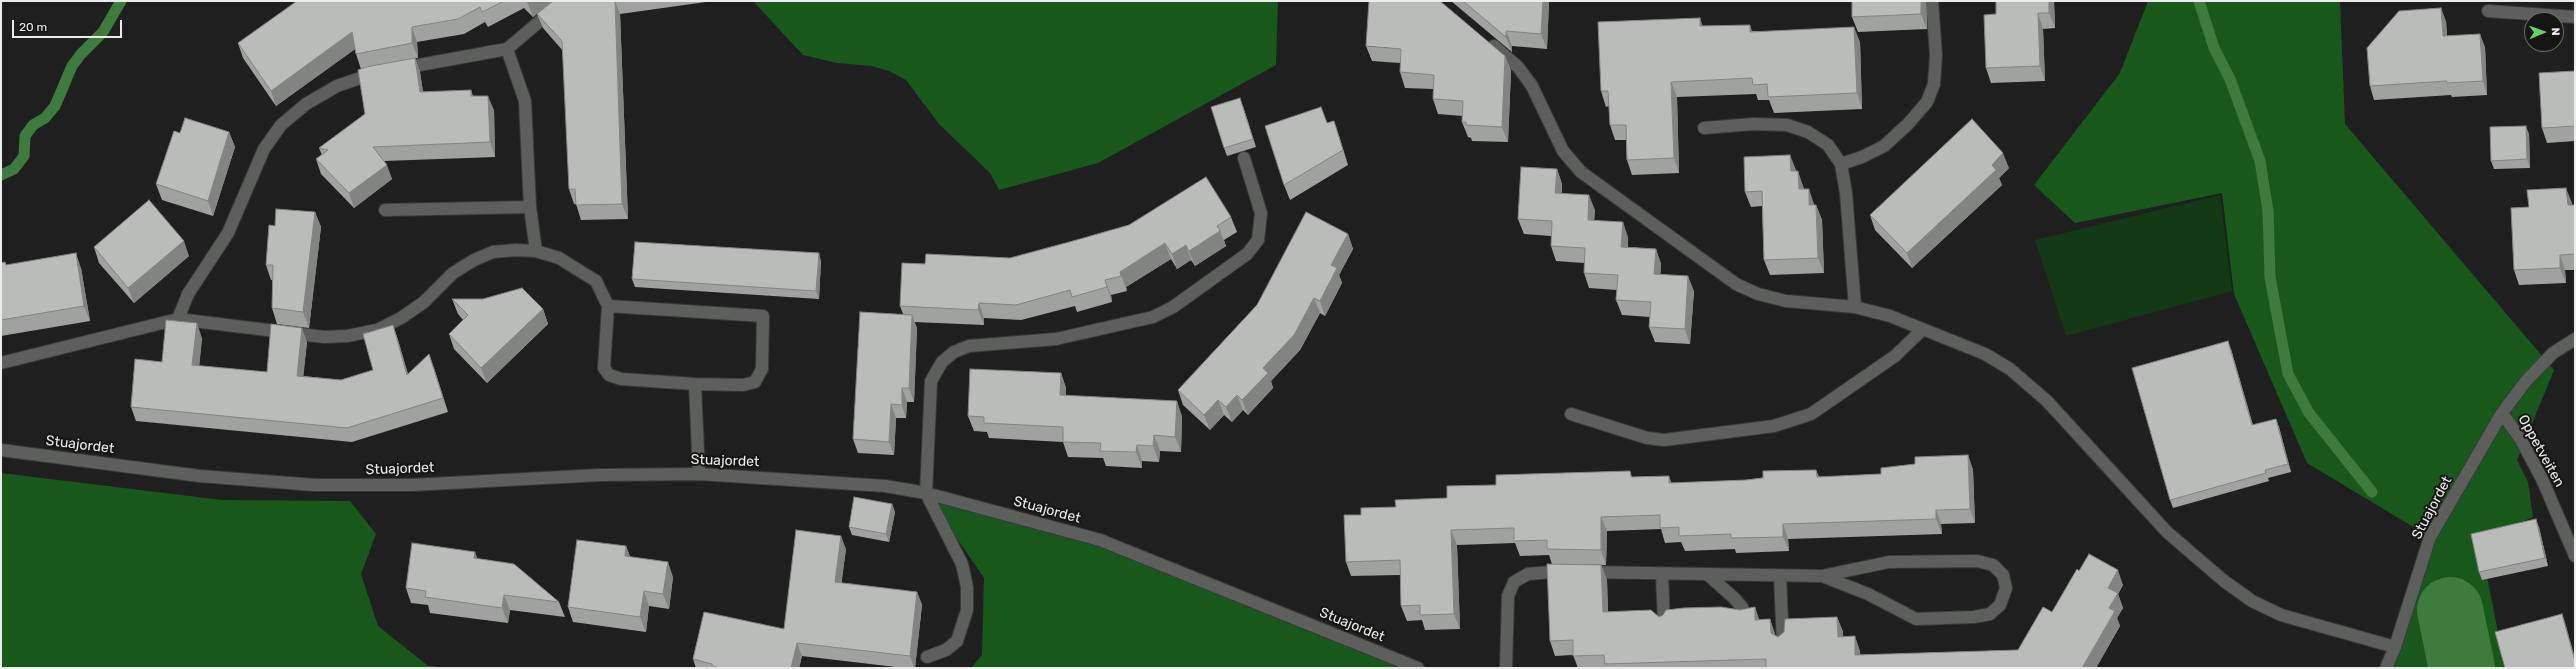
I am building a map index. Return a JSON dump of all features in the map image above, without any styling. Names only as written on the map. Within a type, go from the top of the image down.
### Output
[{"type":"street","points":[[178,319],[188,294],[228,233],[264,149],[281,125],[306,104],[337,86],[369,74],[507,49],[553,10],[573,1]]},
{"type":"street","points":[[1841,164],[1862,157],[1884,146],[1908,124],[1927,102],[1934,84],[1936,55],[1932,1]]},
{"type":"street","points":[[2488,11],[2575,17]]},
{"type":"street","points":[[1482,36],[1518,67],[1532,86],[1563,151],[1581,172],[1736,284],[1758,294],[1786,301],[1855,307],[1890,316],[1985,354],[2010,369],[2046,401],[2167,532],[2224,580],[2252,601],[2281,615],[2395,647]]},
{"type":"street","points":[[507,49],[525,101],[530,207],[536,251]]},
{"type":"street","points":[[1704,128],[1753,124],[1787,125],[1808,132],[1828,145],[1841,164],[1846,193],[1855,307]]},
{"type":"street","points":[[927,657],[946,650],[957,641],[963,628],[967,602],[962,564],[926,493],[932,381],[942,362],[954,352],[969,346],[1056,340],[1153,317],[1173,307],[1247,254],[1258,240],[1261,213],[1244,158]]},
{"type":"street","points":[[385,210],[530,207]]},
{"type":"street","points":[[1,363],[178,319],[324,337],[347,336],[377,330],[401,318],[424,302],[454,273],[474,260],[493,252],[536,251],[559,258],[596,281],[608,306],[604,368],[609,375],[621,380],[743,385],[755,382],[762,369],[763,316],[608,306]]},
{"type":"street","points":[[1571,414],[1647,438],[1664,440],[1774,426],[1811,414],[1895,356],[1923,329]]},
{"type":"street","name":"Oppetveiten","points":[[2575,339],[2553,353],[2526,381],[2502,413],[2522,440],[2542,479],[2575,556]]},
{"type":"street","points":[[695,384],[699,474]]},
{"type":"street","name":"Stuajordet","points":[[2386,668],[2395,647],[2430,537],[2502,413]]},
{"type":"street","name":"Stuajordet","points":[[1,450],[200,476],[315,485],[412,485],[600,475],[699,474],[844,482],[885,486],[926,493],[1100,540],[1418,668]]},
{"type":"street","points":[[1506,668],[1508,596],[1514,582],[1528,574],[1543,571],[1822,576],[1889,562],[1977,561],[1993,565],[2003,575],[2006,588],[2000,605],[1990,614],[1974,617],[1916,618],[1868,594],[1822,576]]},
{"type":"street","points":[[1662,574],[1664,624]]},
{"type":"street","points":[[1707,574],[1734,598],[1742,607],[1746,617]]},
{"type":"street","points":[[1780,576],[1783,644]]},
{"type":"green space","points":[[753,1],[1278,1],[1276,65],[1098,163],[999,190],[990,173],[939,124],[906,80],[889,71],[872,66],[837,63],[803,55]]},
{"type":"green space","points":[[2148,1],[2340,1],[2345,124],[2554,370],[2517,460],[2528,482],[2533,517],[2480,541],[2505,668],[2386,668],[2430,537],[2307,463],[2234,294],[2222,193],[2075,223],[2034,185],[2120,73]]},
{"type":"green space","points":[[2220,195],[2232,291],[2066,336],[2035,240]]},
{"type":"green space","points":[[1,473],[222,500],[350,501],[376,534],[361,574],[378,626],[427,665],[443,668],[1,668]]},
{"type":"green space","points":[[926,493],[1100,540],[1418,668],[971,668],[982,655],[984,578]]},
{"type":"building","points":[[297,1],[504,1],[482,12],[480,7],[458,19],[412,27],[412,43],[356,54],[352,32],[271,91],[238,43]]},
{"type":"building","points":[[553,1],[615,1],[622,204],[576,205],[575,189],[569,189],[562,41],[537,14]]},
{"type":"building","points":[[1369,1],[1440,1],[1505,56],[1502,127],[1466,125],[1466,122],[1462,122],[1463,101],[1433,99],[1434,75],[1400,72],[1401,49],[1366,46]]},
{"type":"building","points":[[1463,1],[1543,1],[1541,34],[1506,31],[1506,37]]},
{"type":"building","points":[[1852,1],[1921,1],[1921,14],[1852,17]]},
{"type":"building","points":[[1996,1],[2049,1],[2049,13],[2038,13],[2040,66],[1986,68],[1984,15],[1996,14]]},
{"type":"building","points":[[2441,8],[2443,36],[2480,34],[2483,81],[2447,83],[2447,81],[2370,86],[2367,48],[2399,11]]},
{"type":"building","points":[[1700,18],[1700,26],[1750,25],[1750,32],[1854,27],[1857,93],[1768,97],[1767,84],[1753,85],[1752,78],[1671,82],[1674,158],[1627,160],[1626,125],[1610,125],[1608,91],[1601,91],[1598,22]]},
{"type":"building","points":[[415,58],[420,92],[471,90],[471,96],[488,96],[490,142],[373,147],[387,165],[349,193],[316,159],[328,150],[319,148],[365,114],[358,70],[366,67]]},
{"type":"building","points":[[2575,71],[2575,126],[2542,128],[2539,73]]},
{"type":"building","points":[[1240,98],[1253,139],[1224,148],[1211,107]]},
{"type":"building","points":[[1321,107],[1327,123],[1334,121],[1343,150],[1284,185],[1265,126]]},
{"type":"building","points":[[185,118],[229,132],[208,201],[156,184],[174,131],[180,133]]},
{"type":"building","points":[[1972,119],[2003,153],[1992,165],[1996,170],[1907,253],[1870,215]]},
{"type":"building","points":[[2526,126],[2527,159],[2491,161],[2490,127]]},
{"type":"building","points":[[1790,155],[1791,171],[1798,171],[1799,189],[1809,189],[1809,205],[1816,205],[1818,258],[1764,260],[1762,191],[1745,192],[1744,157]]},
{"type":"building","points":[[1521,167],[1557,169],[1555,193],[1589,195],[1588,220],[1623,222],[1621,247],[1656,249],[1654,274],[1688,276],[1685,329],[1649,327],[1651,302],[1616,300],[1618,275],[1584,273],[1585,248],[1551,246],[1552,221],[1518,219]]},
{"type":"building","points":[[1206,177],[1231,217],[1217,226],[1220,231],[1189,251],[1186,245],[1172,254],[1165,243],[1120,272],[1121,276],[1105,280],[1107,287],[1072,297],[1070,290],[1016,305],[979,303],[978,310],[900,306],[902,263],[925,264],[926,254],[1010,258],[1073,241],[1129,225]]},
{"type":"building","points":[[2566,188],[2568,205],[2575,205],[2575,254],[2560,255],[2560,268],[2514,270],[2511,208],[2529,207],[2527,190]]},
{"type":"building","points":[[149,200],[184,241],[128,288],[94,247]]},
{"type":"building","points":[[276,209],[315,212],[303,312],[272,308],[273,265],[266,265],[269,225],[275,226]]},
{"type":"building","points":[[1306,212],[1348,234],[1331,265],[1337,268],[1320,301],[1314,298],[1294,335],[1263,368],[1268,373],[1242,400],[1237,395],[1226,407],[1218,400],[1204,415],[1178,390],[1257,305]]},
{"type":"building","points":[[635,242],[819,253],[816,291],[632,279]]},
{"type":"building","points":[[76,253],[84,306],[1,320],[1,263],[5,262],[6,265]]},
{"type":"building","points":[[522,288],[543,309],[481,368],[449,334],[468,315],[452,299],[483,299]]},
{"type":"building","points":[[860,312],[912,315],[909,388],[902,388],[902,405],[891,404],[889,442],[853,439]]},
{"type":"building","points":[[166,320],[197,323],[192,365],[267,372],[271,324],[302,328],[297,376],[341,380],[373,370],[363,334],[393,325],[407,375],[429,354],[443,398],[347,428],[131,407],[135,359],[162,362]]},
{"type":"building","points":[[2228,341],[2252,425],[2276,419],[2288,464],[2265,470],[2266,473],[2170,500],[2132,368]]},
{"type":"building","points":[[970,369],[1061,373],[1060,395],[1177,401],[1175,437],[1154,435],[1153,446],[1137,445],[1136,452],[1100,451],[1101,443],[1063,442],[1063,427],[984,423],[984,417],[968,416]]},
{"type":"building","points":[[1968,455],[1970,509],[1936,510],[1936,519],[1783,524],[1783,537],[1731,538],[1731,534],[1679,536],[1679,527],[1660,528],[1660,515],[1601,517],[1601,550],[1547,549],[1547,540],[1514,541],[1514,528],[1451,530],[1454,614],[1420,615],[1420,605],[1401,606],[1400,560],[1346,562],[1344,515],[1361,515],[1361,508],[1396,507],[1395,500],[1447,498],[1447,486],[1496,485],[1496,475],[1630,471],[1631,477],[1669,476],[1669,483],[1746,480],[1763,478],[1763,471],[1816,470],[1817,477],[1881,474],[1881,468],[1915,464],[1915,457]]},
{"type":"building","points":[[854,497],[892,504],[886,534],[849,527]]},
{"type":"building","points":[[2536,519],[2545,558],[2479,572],[2471,534]]},
{"type":"building","points":[[796,530],[841,536],[835,582],[917,592],[910,656],[797,643],[791,668],[720,668],[712,666],[712,664],[693,659],[704,612],[784,629]]},
{"type":"building","points":[[577,540],[626,546],[625,556],[668,562],[663,594],[644,591],[640,617],[568,607]]},
{"type":"building","points":[[412,543],[475,552],[474,558],[514,564],[559,602],[504,595],[502,608],[425,597],[426,591],[406,588]]},
{"type":"building","points":[[2089,554],[2118,570],[2108,588],[2118,593],[2109,608],[2115,611],[2082,668],[1766,668],[1766,659],[1605,664],[1604,655],[1573,656],[1573,640],[1550,641],[1547,564],[1601,565],[1603,612],[1651,610],[1659,617],[1663,615],[1666,610],[1684,608],[1721,607],[1740,610],[1755,607],[1755,620],[1770,619],[1771,633],[1778,637],[1784,632],[1785,619],[1837,617],[1838,637],[1855,636],[1855,655],[2018,650],[2043,607],[2052,612],[2077,569],[2079,571]]},
{"type":"building","points":[[2562,614],[2575,661],[2575,668],[2505,668],[2495,632]]},
{"type":"waterway","points":[[1,175],[14,169],[24,156],[25,136],[33,125],[45,118],[55,106],[72,66],[81,54],[103,32],[121,1]]},
{"type":"waterway","points":[[2199,1],[2214,48],[2230,79],[2260,161],[2268,211],[2270,277],[2288,374],[2309,413],[2372,492]]},
{"type":"waterway","points":[[2450,610],[2462,668]]}]
